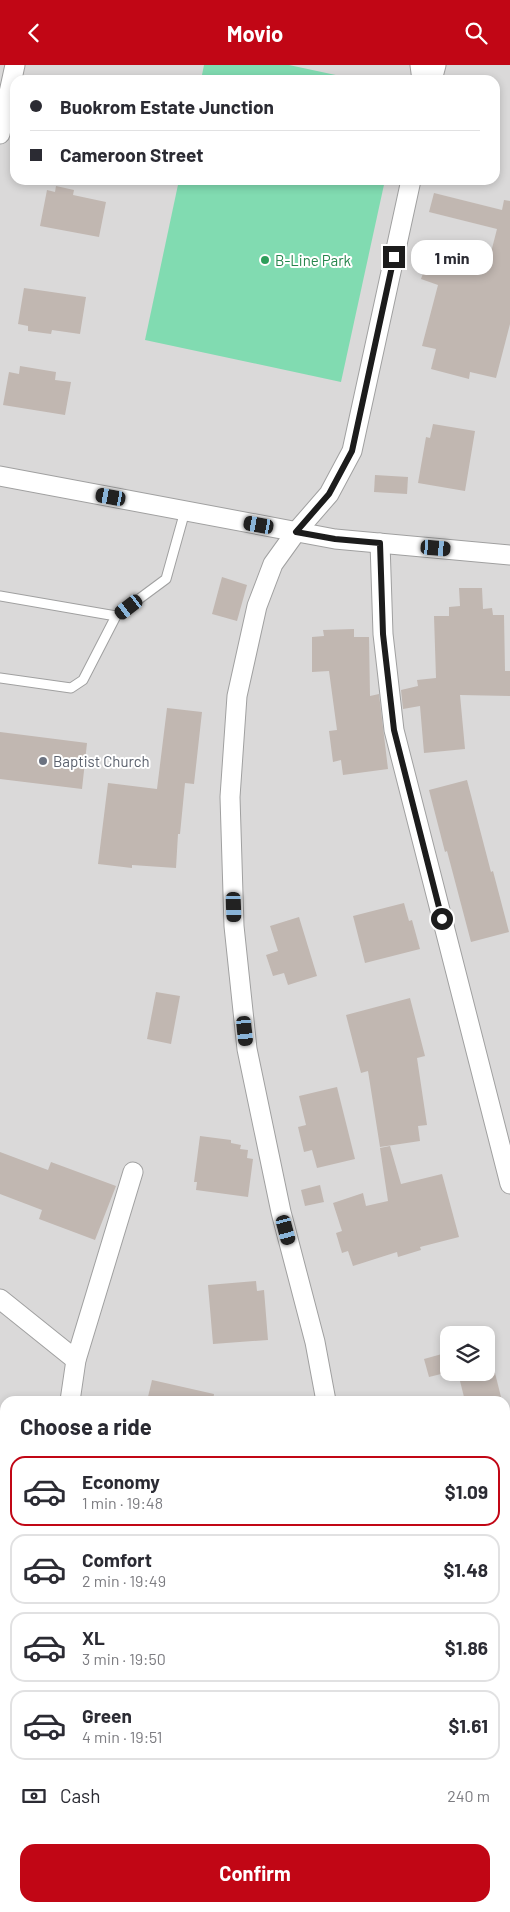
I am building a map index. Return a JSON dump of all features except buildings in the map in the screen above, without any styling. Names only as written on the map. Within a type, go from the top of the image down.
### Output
[{"type":"street","points":[[0,134],[10,88]]},
{"type":"street","points":[[325,1396],[315,1342],[280,1212],[247,1049],[234,916],[230,797],[237,696],[257,606],[273,564],[296,532],[329,494],[352,451],[410,185]]},
{"type":"street","points":[[0,477],[335,539],[510,555]]},
{"type":"street","points":[[380,543],[383,634],[394,730],[510,1184]]},
{"type":"street","points":[[71,1396],[76,1360],[133,1172]]},
{"type":"street","points":[[0,1299],[76,1360]]},
{"type":"lane","points":[[0,678],[71,688],[83,680],[116,617],[166,579],[185,511]]},
{"type":"lane","points":[[0,596],[116,617]]},
{"type":"shaded area","points":[[0,65],[510,65],[510,1396],[0,1396]]},
{"type":"green space","points":[[204,65],[289,65],[336,75],[202,75]]},
{"type":"green space","name":"B-Line Park","points":[[178,185],[384,185],[341,382],[145,340]]},
{"type":"place","name":"B-Line Park","points":[[265,260]]},
{"type":"place","name":"Baptist Church","points":[[43,761]]},
{"type":"route","points":[[394,257],[352,451],[329,494],[296,532],[335,539],[380,543],[383,634],[394,730],[442,919]]}]
